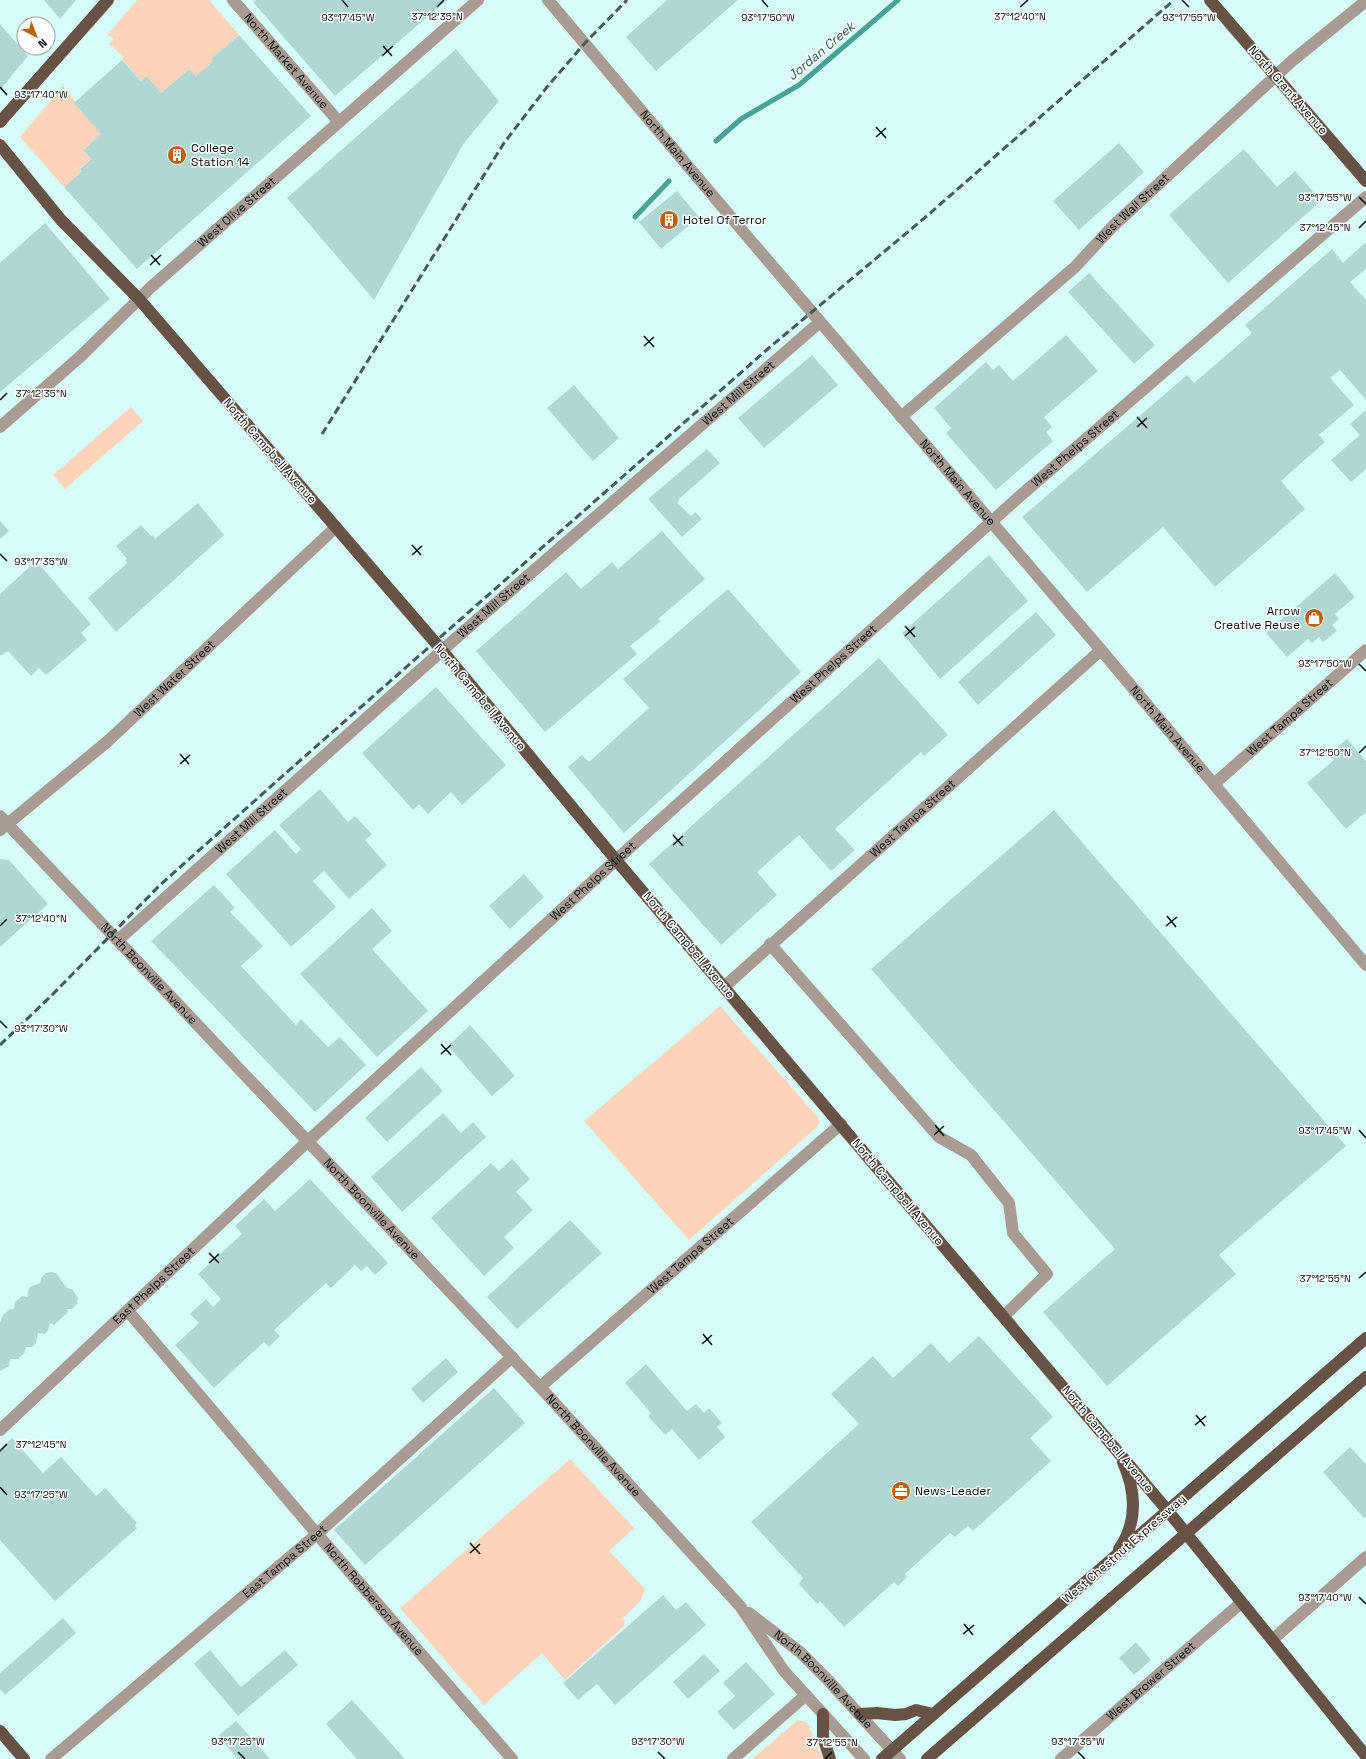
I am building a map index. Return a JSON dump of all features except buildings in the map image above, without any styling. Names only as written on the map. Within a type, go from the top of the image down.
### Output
[{"type":"main road","points":[[0,122],[108,0]]},
{"type":"main road","name":"North Grant Avenue","points":[[1210,0],[1366,181]]},
{"type":"main road","name":"North Campbell Avenue","points":[[0,145],[61,220],[139,299],[442,651],[616,860],[1187,1533],[1241,1603],[1366,1756]]},
{"type":"main road","name":"West Chestnut Expressway","points":[[882,1759],[896,1755],[933,1714],[1366,1338]]},
{"type":"main road","points":[[927,1759],[1366,1377]]},
{"type":"main road","points":[[1113,1559],[1126,1537],[1133,1513],[1132,1487],[1119,1452]]},
{"type":"main road","points":[[860,1714],[876,1713],[895,1715],[906,1714],[916,1710],[933,1714]]},
{"type":"main road","points":[[823,1714],[823,1737],[830,1759]]},
{"type":"main road","points":[[0,1731],[24,1759]]},
{"type":"street","name":"North Market Avenue","points":[[233,0],[338,122]]},
{"type":"street","name":"West Olive Street","points":[[0,428],[81,356],[139,299],[478,0]]},
{"type":"street","name":"North Main Avenue","points":[[548,0],[991,523],[1101,650],[1366,965]]},
{"type":"street","name":"West Wall Street","points":[[901,417],[1075,267],[1113,226],[1292,60],[1366,1]]},
{"type":"street","name":"West Phelps Street","points":[[308,1141],[616,860],[1032,486],[1366,197]]},
{"type":"street","name":"West Mill Street","points":[[118,940],[442,651],[820,322]]},
{"type":"street","name":"West Water Street","points":[[2,823],[108,741],[336,527]]},
{"type":"street","name":"West Tampa Street","points":[[724,987],[770,944],[1101,650]]},
{"type":"street","name":"West Tampa Street","points":[[1214,784],[1366,650]]},
{"type":"street","name":"North Boonville Avenue","points":[[2,823],[118,940],[540,1387],[740,1606],[784,1671],[864,1759]]},
{"type":"street","points":[[770,944],[938,1137],[971,1155],[1008,1203],[1013,1233],[1047,1274],[1004,1316]]},
{"type":"street","name":"West Tampa Street","points":[[540,1387],[841,1124]]},
{"type":"street","name":"East Phelps Street","points":[[0,1430],[308,1141]]},
{"type":"street","name":"North Robberson Avenue","points":[[128,1311],[317,1534],[512,1759]]},
{"type":"street","name":"East Tampa Street","points":[[51,1759],[317,1534],[512,1357]]},
{"type":"street","points":[[1272,1640],[1366,1557]]},
{"type":"street","name":"West Brower Street","points":[[1061,1759],[1241,1603]]},
{"type":"street","name":"North Boonville Avenue","points":[[740,1606],[800,1652],[860,1714],[896,1755]]},
{"type":"street","points":[[733,1759],[806,1695]]},
{"type":"shaded area","points":[[137,0],[209,0],[239,35],[211,59],[213,61],[196,76],[189,69],[161,93],[147,76],[141,81],[122,59],[123,56],[109,44],[114,39],[107,35]]},
{"type":"shaded area","points":[[63,86],[101,134],[83,150],[91,159],[80,168],[82,171],[64,187],[20,137]]},
{"type":"shaded area","points":[[131,407],[143,421],[65,489],[53,475]]},
{"type":"shaded area","points":[[720,1006],[817,1116],[820,1123],[689,1240],[584,1121]]},
{"type":"shaded area","points":[[570,1459],[634,1528],[609,1551],[645,1589],[641,1600],[623,1618],[625,1625],[565,1680],[542,1653],[484,1705],[400,1608]]},
{"type":"shaded area","points":[[798,1720],[807,1722],[823,1759],[752,1759]]},
{"type":"waterway","name":"Jordan Creek","points":[[716,141],[741,119],[799,85],[898,0]]},
{"type":"waterway","name":"Jordan Creek","points":[[635,217],[669,181]]},
{"type":"railway","points":[[322,434],[504,143],[547,87],[585,43],[627,0]]},
{"type":"railway","points":[[0,1045],[52,995],[160,885],[770,347],[928,215],[1174,0]]},
{"type":"place","name":"College Station 14","points":[[177,155]]},
{"type":"place","name":"Hotel Of Terror","points":[[669,220]]},
{"type":"place","name":"Arrow Creative Reuse","points":[[1314,618]]},
{"type":"place","name":"News-Leader","points":[[901,1491]]}]
